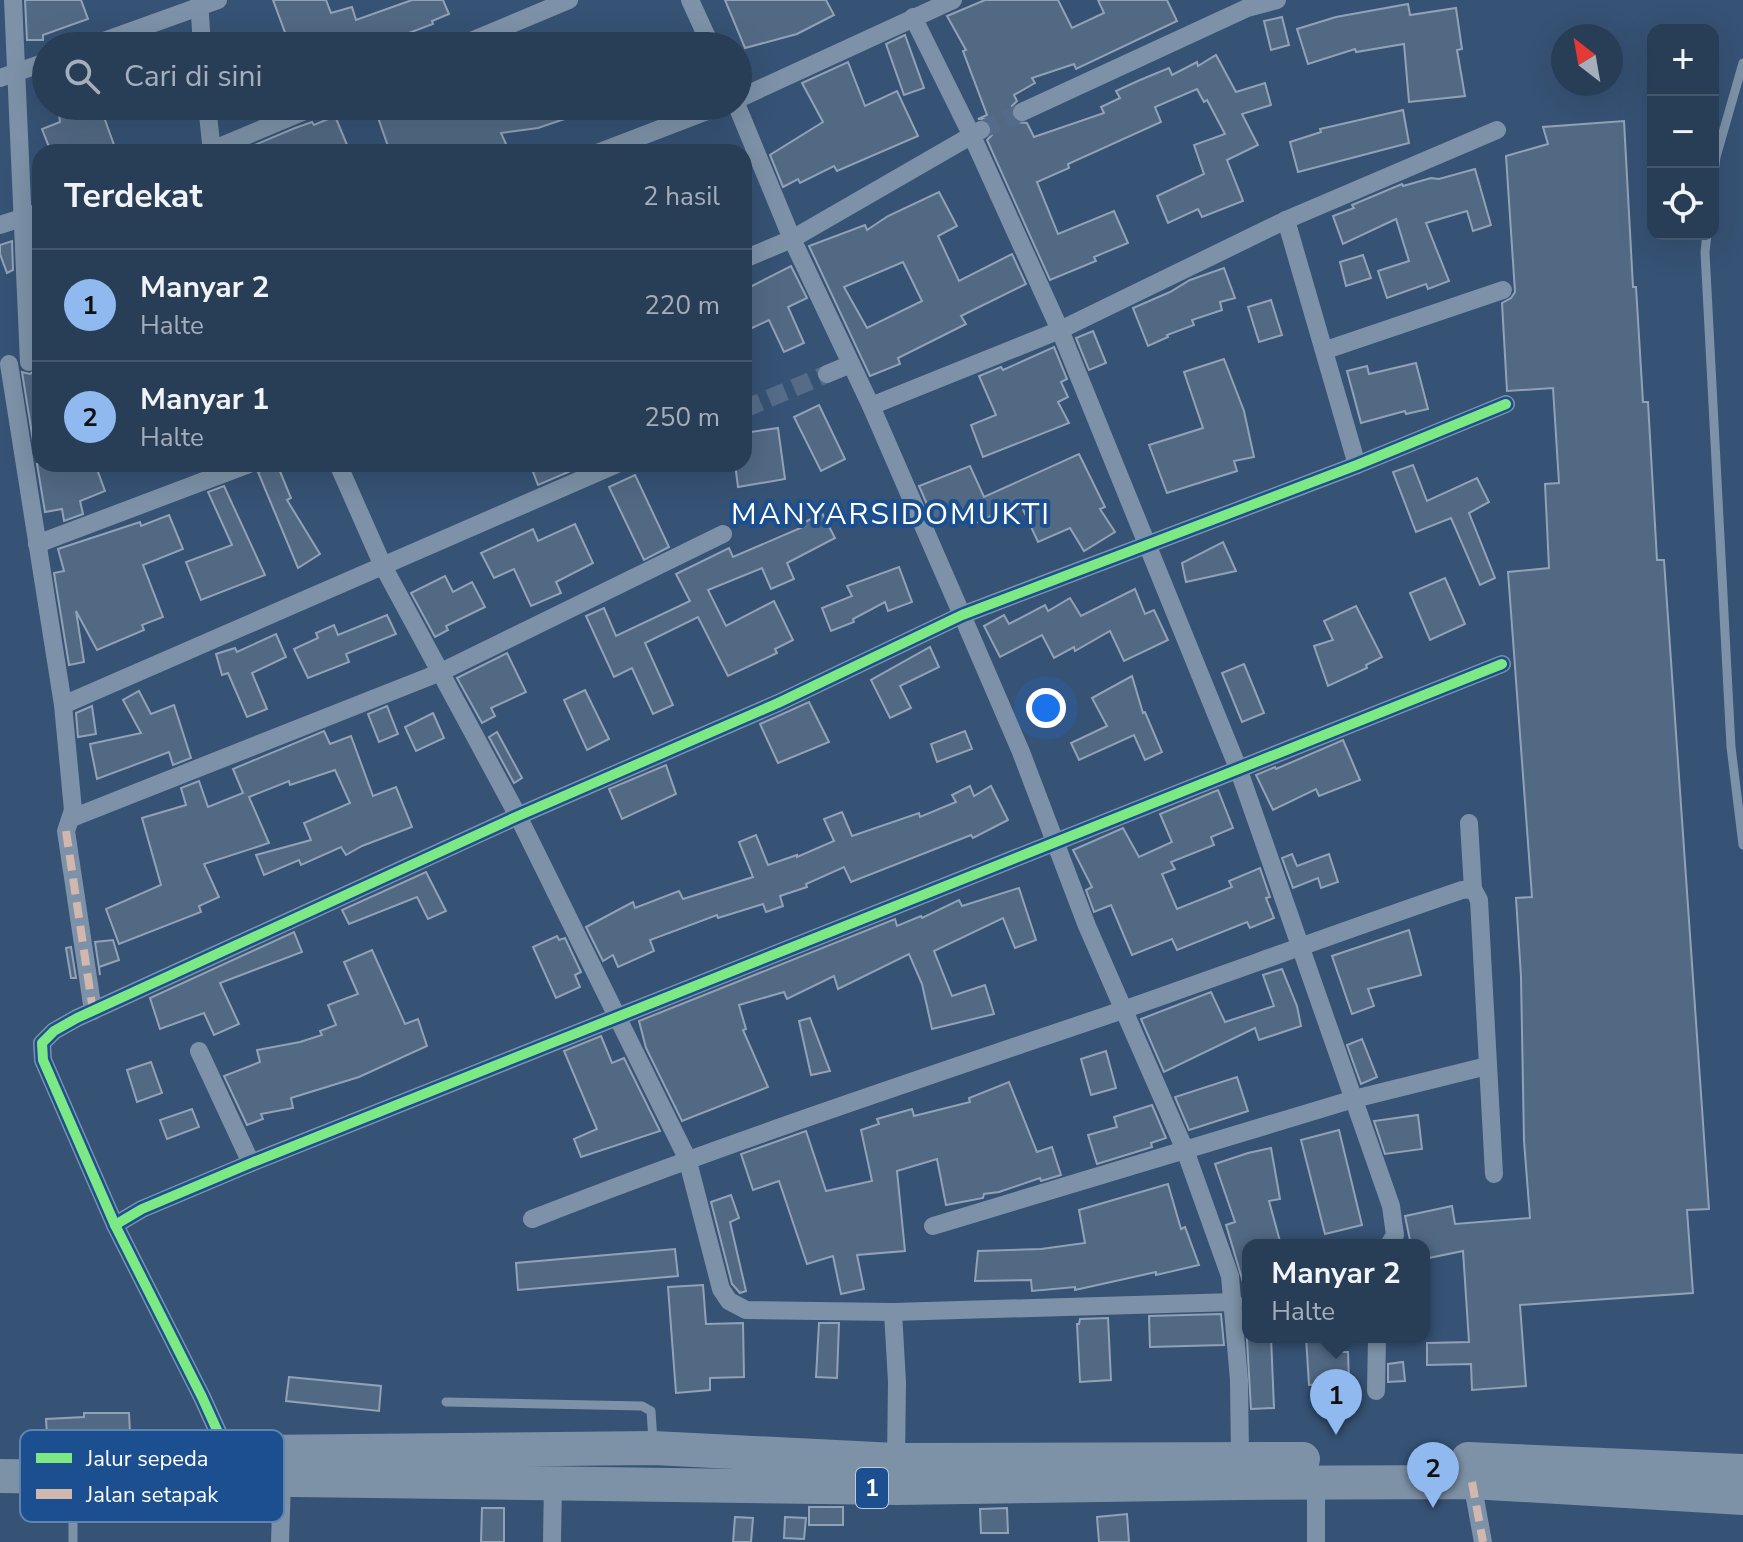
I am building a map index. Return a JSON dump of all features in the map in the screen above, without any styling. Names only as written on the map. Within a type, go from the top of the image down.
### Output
[{"type":"highway","name":"1","points":[[284,1451],[653,1448],[896,1460],[1472,1459],[1743,1471]]},
{"type":"highway","name":"1","points":[[0,1453],[20,1453]]},
{"type":"highway","name":"1","points":[[0,1476],[20,1476]]},
{"type":"highway","name":"1","points":[[284,1482],[553,1482],[896,1488],[1472,1482],[1743,1498]]},
{"type":"street","points":[[13,0],[8,75],[31,215],[32,263]]},
{"type":"street","points":[[126,32],[199,4],[218,0]]},
{"type":"street","points":[[492,32],[569,0]]},
{"type":"street","points":[[690,0],[705,32]]},
{"type":"street","points":[[752,92],[953,0]]},
{"type":"street","points":[[1022,112],[1247,8],[1277,0]]},
{"type":"street","points":[[199,4],[201,32]]},
{"type":"street","points":[[913,17],[977,133],[1238,768],[1391,1206],[1395,1235],[1393,1239]]},
{"type":"street","points":[[8,75],[32,67]]},
{"type":"street","points":[[208,120],[210,144]]},
{"type":"street","points":[[227,144],[284,120]]},
{"type":"street","points":[[621,144],[683,120]]},
{"type":"street","points":[[743,120],[792,239],[871,406],[1021,752],[1054,844],[1239,1274],[1234,1302],[1240,1458]]},
{"type":"street","points":[[871,406],[1060,330],[1286,220],[1497,130]]},
{"type":"street","points":[[752,256],[792,239],[977,133]]},
{"type":"street","points":[[0,225],[31,215]]},
{"type":"street","points":[[1286,220],[1357,465]]},
{"type":"street","points":[[1326,350],[1503,290]]},
{"type":"street","points":[[32,360],[5,365],[63,705],[73,810],[66,831],[85,1015]]},
{"type":"street","points":[[827,374],[851,364]]},
{"type":"street","points":[[217,1430],[129,1216],[43,1060],[42,1043],[54,1031],[518,816],[778,703],[962,615],[1357,465],[1506,404]]},
{"type":"street","points":[[37,544],[228,472]]},
{"type":"street","points":[[342,472],[383,566],[518,816],[687,1158],[721,1289],[736,1307],[746,1310],[893,1312],[1234,1302]]},
{"type":"street","points":[[63,705],[599,472]]},
{"type":"street","points":[[72,818],[441,672],[723,534]]},
{"type":"street","points":[[129,1216],[251,1163],[1502,664]]},
{"type":"street","points":[[1469,823],[1473,889],[1479,900],[1494,1174]]},
{"type":"street","points":[[532,1219],[687,1158],[1462,890],[1473,889]]},
{"type":"street","points":[[199,1051],[251,1163]]},
{"type":"street","points":[[933,1226],[1354,1099],[1487,1066]]},
{"type":"street","points":[[893,1312],[897,1382],[896,1460]]},
{"type":"street","points":[[1376,1391],[1377,1343]]},
{"type":"street","points":[[552,1542],[553,1482]]},
{"type":"street","points":[[1316,1482],[1316,1542]]},
{"type":"street","points":[[1472,1482],[1483,1542]]},
{"type":"street","points":[[280,1542],[281,1522]]},
{"type":"lane","points":[[1715,168],[1743,63]]},
{"type":"lane","points":[[1706,240],[1731,747],[1743,845]]},
{"type":"lane","points":[[446,1402],[642,1406],[648,1408],[653,1417],[653,1448]]},
{"type":"building","points":[[25,0],[81,0],[88,19],[51,32],[32,32],[32,40],[27,40]]},
{"type":"building","points":[[273,0],[326,0],[331,13],[352,7],[356,20],[412,0],[443,0],[449,14],[411,32],[285,32]]},
{"type":"building","points":[[725,0],[826,0],[834,15],[797,34],[752,46],[752,32],[738,32]]},
{"type":"building","points":[[985,0],[1058,0],[1072,28],[1104,13],[1098,0],[1167,0],[1177,21],[1076,69],[1074,64],[1032,78],[1035,83],[1014,95],[1017,101],[1012,106],[1011,116],[1016,122],[1027,123],[1034,137],[1104,113],[1101,107],[1120,98],[1116,91],[1140,80],[1169,68],[1172,75],[1197,62],[1198,66],[1216,55],[1236,92],[1265,83],[1271,105],[1242,114],[1258,145],[1227,160],[1243,201],[1202,217],[1198,209],[1168,223],[1157,196],[1204,174],[1194,145],[1225,134],[1207,100],[1204,102],[1197,89],[1155,107],[1161,122],[1068,164],[1069,168],[1037,182],[1058,234],[1114,211],[1128,243],[1094,257],[1096,261],[1050,280],[987,140],[992,135],[992,125],[986,119],[978,119],[987,115],[963,51],[966,50],[947,16]]},
{"type":"building","points":[[1408,4],[1410,15],[1456,8],[1462,49],[1457,50],[1465,96],[1409,102],[1404,44],[1356,52],[1355,49],[1308,64],[1297,29],[1336,17]]},
{"type":"building","points":[[1282,17],[1289,45],[1271,50],[1264,21]]},
{"type":"building","points":[[905,35],[924,88],[904,95],[886,44]]},
{"type":"building","points":[[848,62],[865,106],[897,91],[918,136],[837,171],[834,166],[800,183],[798,179],[783,187],[770,155],[823,122],[802,83]]},
{"type":"building","points":[[1403,110],[1409,143],[1298,172],[1290,142],[1321,132],[1320,129]]},
{"type":"building","points":[[105,120],[114,144],[48,144],[42,129],[60,122]]},
{"type":"building","points":[[337,120],[347,144],[257,144],[312,122],[314,125]]},
{"type":"building","points":[[379,120],[562,120],[538,128],[501,133],[506,144],[387,144]]},
{"type":"building","points":[[1624,121],[1633,287],[1636,287],[1643,402],[1648,402],[1657,560],[1664,560],[1709,1209],[1687,1210],[1693,1293],[1520,1305],[1526,1386],[1472,1390],[1471,1364],[1427,1365],[1427,1343],[1469,1342],[1463,1251],[1430,1258],[1430,1239],[1410,1239],[1405,1216],[1452,1206],[1455,1224],[1530,1218],[1524,1141],[1516,898],[1532,897],[1508,572],[1549,568],[1545,484],[1559,483],[1553,388],[1507,391],[1502,303],[1515,292],[1506,156],[1548,144],[1543,127]]},
{"type":"building","points":[[1475,169],[1491,225],[1473,231],[1467,211],[1426,223],[1449,281],[1428,289],[1426,284],[1387,298],[1378,271],[1409,261],[1396,219],[1343,244],[1333,216],[1402,184],[1439,179]]},
{"type":"building","points":[[939,192],[957,226],[938,236],[959,281],[1012,254],[1026,284],[961,316],[966,324],[898,358],[900,364],[870,376],[809,246],[865,225],[867,230],[888,216]],"holes":[[[903,262],[922,301],[867,328],[844,287]]]},
{"type":"building","points":[[12,241],[13,270],[7,273],[0,245]]},
{"type":"building","points":[[1363,255],[1371,278],[1346,286],[1340,262]]},
{"type":"building","points":[[791,266],[807,298],[788,307],[804,343],[784,352],[769,320],[752,328],[752,286]]},
{"type":"building","points":[[1224,268],[1235,298],[1220,302],[1222,310],[1192,320],[1194,325],[1148,346],[1133,308],[1190,280]]},
{"type":"building","points":[[1271,300],[1282,335],[1259,342],[1248,307]]},
{"type":"building","points":[[1093,331],[1106,363],[1089,370],[1076,338]]},
{"type":"building","points":[[1054,347],[1067,379],[1061,382],[1068,397],[1058,402],[1069,423],[983,457],[971,425],[996,415],[979,376],[1001,367],[1003,370]]},
{"type":"building","points":[[1224,359],[1244,411],[1254,457],[1234,461],[1237,471],[1167,493],[1149,445],[1203,428],[1184,372]]},
{"type":"building","points":[[1416,363],[1428,409],[1406,414],[1405,411],[1361,423],[1347,371],[1367,366],[1369,374]]},
{"type":"building","points":[[22,372],[32,372],[32,434]]},
{"type":"building","points":[[819,405],[845,459],[821,471],[794,417]]},
{"type":"building","points":[[778,428],[785,479],[738,487],[736,472],[752,472],[752,432]]},
{"type":"building","points":[[1079,454],[1105,507],[1100,509],[1115,532],[1084,551],[1070,528],[1038,542],[1020,503],[976,523],[971,511],[936,525],[919,486],[970,466],[984,497]]},
{"type":"building","points":[[1413,465],[1427,501],[1477,478],[1489,502],[1469,513],[1495,578],[1480,585],[1451,518],[1416,532],[1393,472]]},
{"type":"building","points":[[38,472],[98,472],[105,491],[80,501],[83,514],[64,521],[62,509],[45,512]]},
{"type":"building","points":[[258,472],[280,472],[291,498],[287,500],[320,554],[298,568]]},
{"type":"building","points":[[533,472],[568,472],[538,485]]},
{"type":"building","points":[[635,475],[669,547],[644,560],[609,487]]},
{"type":"building","points":[[224,486],[265,575],[201,600],[186,562],[232,545],[208,492]]},
{"type":"building","points":[[822,513],[835,538],[787,563],[794,579],[771,589],[762,568],[708,590],[726,626],[774,601],[793,640],[775,649],[777,653],[728,676],[698,617],[645,643],[673,705],[653,714],[632,668],[614,677],[586,616],[604,608],[616,636],[690,601],[676,574],[729,548],[733,557],[805,526],[803,523]]},
{"type":"building","points":[[169,515],[183,549],[143,565],[163,617],[142,625],[144,630],[97,650],[76,611],[84,662],[69,665],[54,573],[64,571],[58,549]]},
{"type":"building","points":[[575,524],[593,563],[556,582],[561,593],[531,606],[514,569],[494,578],[481,553],[533,529],[538,541]]},
{"type":"building","points":[[1223,542],[1236,571],[1186,582],[1182,563]]},
{"type":"building","points":[[899,567],[912,602],[888,611],[885,602],[853,619],[854,622],[831,631],[822,608],[852,596],[847,586]]},
{"type":"building","points":[[445,576],[453,592],[472,582],[485,607],[446,626],[448,630],[435,637],[411,593]]},
{"type":"building","points":[[1445,578],[1465,624],[1430,640],[1410,593]]},
{"type":"building","points":[[1135,589],[1145,614],[1154,610],[1168,640],[1124,661],[1110,631],[1075,651],[1074,647],[1054,658],[1042,635],[1000,657],[984,626],[1004,615],[1009,624],[1045,605],[1048,611],[1070,598],[1081,616]]},
{"type":"building","points":[[1356,606],[1382,657],[1366,665],[1367,668],[1328,686],[1314,646],[1333,640],[1324,621]]},
{"type":"building","points":[[387,615],[396,634],[346,654],[349,662],[308,678],[294,649],[318,638],[316,633],[334,625],[338,635]]},
{"type":"building","points":[[276,634],[286,657],[252,673],[267,709],[247,717],[228,673],[222,675],[216,654],[235,648],[237,652]]},
{"type":"building","points":[[930,647],[939,667],[900,686],[911,708],[890,718],[871,680]]},
{"type":"building","points":[[507,653],[526,692],[491,708],[495,716],[482,723],[457,678]]},
{"type":"building","points":[[1244,664],[1264,713],[1242,722],[1222,673]]},
{"type":"building","points":[[1132,676],[1143,713],[1162,752],[1145,760],[1134,735],[1079,760],[1071,743],[1107,726],[1092,698]]},
{"type":"building","points":[[585,690],[609,739],[587,750],[564,700]]},
{"type":"building","points":[[139,691],[151,714],[174,705],[191,758],[173,765],[169,752],[97,779],[90,744],[141,733],[123,700]]},
{"type":"building","points":[[809,702],[829,742],[778,763],[760,724]]},
{"type":"building","points":[[92,706],[96,734],[78,737],[76,713]]},
{"type":"building","points":[[387,706],[398,734],[379,742],[368,714]]},
{"type":"building","points":[[433,713],[444,738],[416,751],[405,727]]},
{"type":"building","points":[[324,731],[330,744],[351,736],[373,796],[396,787],[412,827],[346,855],[341,847],[301,865],[299,860],[264,875],[256,855],[311,840],[304,823],[350,803],[335,770],[290,785],[289,781],[249,797],[269,843],[204,864],[219,897],[199,906],[201,912],[119,944],[106,909],[161,885],[142,818],[186,805],[181,788],[199,781],[208,807],[243,793],[233,769]]},
{"type":"building","points":[[965,731],[972,749],[937,762],[931,744]]},
{"type":"building","points":[[497,732],[522,778],[514,783],[489,737]]},
{"type":"building","points":[[1343,740],[1360,780],[1319,796],[1316,789],[1273,810],[1256,775]]},
{"type":"building","points":[[666,765],[676,794],[622,819],[609,789]]},
{"type":"building","points":[[970,786],[974,796],[991,786],[1008,820],[973,838],[971,835],[851,882],[844,867],[806,884],[807,887],[780,896],[783,906],[766,912],[763,904],[718,918],[717,915],[650,940],[654,951],[618,967],[613,955],[603,961],[586,927],[633,902],[635,908],[679,891],[683,899],[753,877],[739,842],[756,835],[768,865],[834,841],[824,819],[842,812],[852,836],[919,813],[920,817],[956,802],[952,795]]},
{"type":"building","points":[[1218,790],[1233,828],[1211,837],[1214,845],[1171,862],[1175,869],[1162,874],[1177,909],[1232,887],[1229,881],[1260,868],[1274,918],[1250,928],[1247,922],[1177,950],[1172,939],[1132,955],[1111,905],[1094,912],[1086,890],[1092,887],[1073,850],[1123,828],[1139,857],[1172,842],[1160,814]]},
{"type":"building","points":[[1292,854],[1297,866],[1329,854],[1338,882],[1321,888],[1318,878],[1293,888],[1282,858]]},
{"type":"building","points":[[426,872],[446,911],[428,919],[417,897],[349,924],[342,910]]},
{"type":"building","points":[[1019,888],[1036,940],[1015,948],[1003,918],[934,951],[952,996],[985,985],[994,1014],[932,1029],[922,984],[909,954],[838,989],[834,976],[787,999],[784,992],[739,1005],[746,1029],[743,1030],[768,1087],[682,1121],[646,1048],[639,1021],[895,919],[897,926],[959,900],[962,906]]},
{"type":"building","points":[[1409,930],[1421,975],[1368,989],[1374,1006],[1352,1014],[1332,956]]},
{"type":"building","points":[[294,932],[302,952],[220,983],[239,1024],[214,1035],[204,1013],[160,1029],[150,998]]},
{"type":"building","points":[[557,936],[559,940],[565,938],[581,972],[575,975],[580,987],[556,998],[533,947]]},
{"type":"building","points":[[113,940],[119,960],[99,967],[100,975],[95,942]]},
{"type":"building","points":[[71,947],[76,978],[71,978],[66,948]]},
{"type":"building","points":[[372,950],[405,1024],[418,1019],[427,1046],[359,1077],[291,1098],[293,1108],[261,1114],[263,1119],[247,1125],[224,1076],[260,1062],[257,1050],[300,1042],[322,1035],[320,1031],[336,1025],[328,1005],[358,994],[344,962]]},
{"type":"building","points":[[1282,969],[1297,1006],[1301,1026],[1259,1040],[1255,1028],[1164,1072],[1141,1019],[1211,992],[1225,1022],[1274,1006],[1263,975]]},
{"type":"building","points":[[810,1018],[830,1071],[811,1075],[799,1021]]},
{"type":"building","points":[[601,1036],[612,1063],[624,1058],[660,1131],[581,1157],[574,1139],[597,1129],[564,1051]]},
{"type":"building","points":[[1362,1039],[1377,1077],[1361,1084],[1347,1045]]},
{"type":"building","points":[[1106,1051],[1116,1088],[1091,1095],[1081,1059]]},
{"type":"building","points":[[151,1062],[162,1093],[137,1102],[127,1070]]},
{"type":"building","points":[[1237,1077],[1248,1111],[1189,1130],[1175,1097]]},
{"type":"building","points":[[1009,1082],[1037,1152],[1052,1147],[1061,1175],[984,1194],[983,1198],[946,1205],[937,1159],[897,1171],[905,1251],[857,1255],[864,1289],[841,1294],[833,1256],[807,1264],[779,1181],[753,1190],[741,1154],[806,1131],[826,1191],[872,1181],[861,1130],[879,1124],[877,1119],[912,1109],[914,1116],[970,1102],[969,1098]]},
{"type":"building","points":[[1152,1105],[1166,1138],[1151,1143],[1152,1147],[1097,1164],[1088,1135],[1117,1127],[1114,1117]]},
{"type":"building","points":[[192,1109],[199,1127],[167,1139],[160,1120]]},
{"type":"building","points":[[1418,1115],[1422,1149],[1385,1154],[1374,1121]]},
{"type":"building","points":[[1339,1130],[1362,1225],[1325,1234],[1301,1140]]},
{"type":"building","points":[[1271,1148],[1280,1199],[1269,1201],[1279,1239],[1242,1239],[1242,1279],[1226,1225],[1235,1222],[1215,1164]]},
{"type":"building","points":[[1168,1184],[1181,1229],[1185,1227],[1199,1265],[1075,1290],[1075,1287],[1032,1291],[1031,1280],[975,1281],[978,1251],[1041,1249],[1085,1243],[1079,1210]]},
{"type":"building","points":[[731,1195],[739,1218],[730,1222],[746,1291],[740,1293],[732,1284],[711,1202]]},
{"type":"building","points":[[675,1249],[678,1276],[518,1290],[516,1263]]},
{"type":"building","points":[[703,1285],[706,1324],[743,1323],[744,1377],[710,1378],[710,1390],[676,1393],[668,1287]]},
{"type":"building","points":[[1221,1314],[1224,1345],[1150,1347],[1149,1316]]},
{"type":"building","points":[[1108,1318],[1111,1380],[1080,1382],[1077,1324],[1080,1319]]},
{"type":"building","points":[[819,1323],[839,1323],[837,1378],[816,1377]]},
{"type":"building","points":[[1247,1343],[1271,1343],[1274,1408],[1251,1409]]},
{"type":"building","points":[[1306,1343],[1340,1343],[1340,1352],[1348,1352],[1349,1382],[1309,1385]]},
{"type":"building","points":[[1403,1362],[1405,1381],[1388,1382],[1388,1364]]},
{"type":"building","points":[[289,1377],[381,1386],[379,1411],[286,1401]]},
{"type":"building","points":[[84,1413],[129,1413],[130,1430],[47,1430],[46,1419],[84,1417]]},
{"type":"building","points":[[809,1507],[843,1507],[843,1525],[809,1525]]},
{"type":"building","points":[[482,1508],[504,1508],[504,1542],[481,1542]]},
{"type":"building","points":[[1007,1508],[1008,1533],[981,1533],[980,1509]]},
{"type":"building","points":[[1127,1514],[1129,1542],[1099,1542],[1097,1517]]},
{"type":"building","points":[[735,1517],[753,1518],[751,1542],[733,1542]]},
{"type":"building","points":[[785,1517],[806,1518],[804,1539],[784,1538]]},
{"type":"tunnel","points":[[981,130],[1022,112]]},
{"type":"tunnel","points":[[752,406],[827,374]]},
{"type":"marked path","points":[[66,831],[93,1011]]},
{"type":"marked path","points":[[1472,1482],[1483,1542]]},
{"type":"cycle path","points":[[217,1430],[115,1225],[43,1060],[42,1043],[54,1031],[518,816],[778,703],[962,615],[1357,465],[1506,404]]},
{"type":"cycle path","points":[[115,1225],[142,1209],[251,1163],[1502,664]]},
{"type":"place","name":"Manyar 2","points":[[1336,1435]]},
{"type":"place","name":"Manyar 1","points":[[1433,1508]]},
{"type":"district","name":"MANYARSIDOMUKTI","points":[[891,514]]}]
